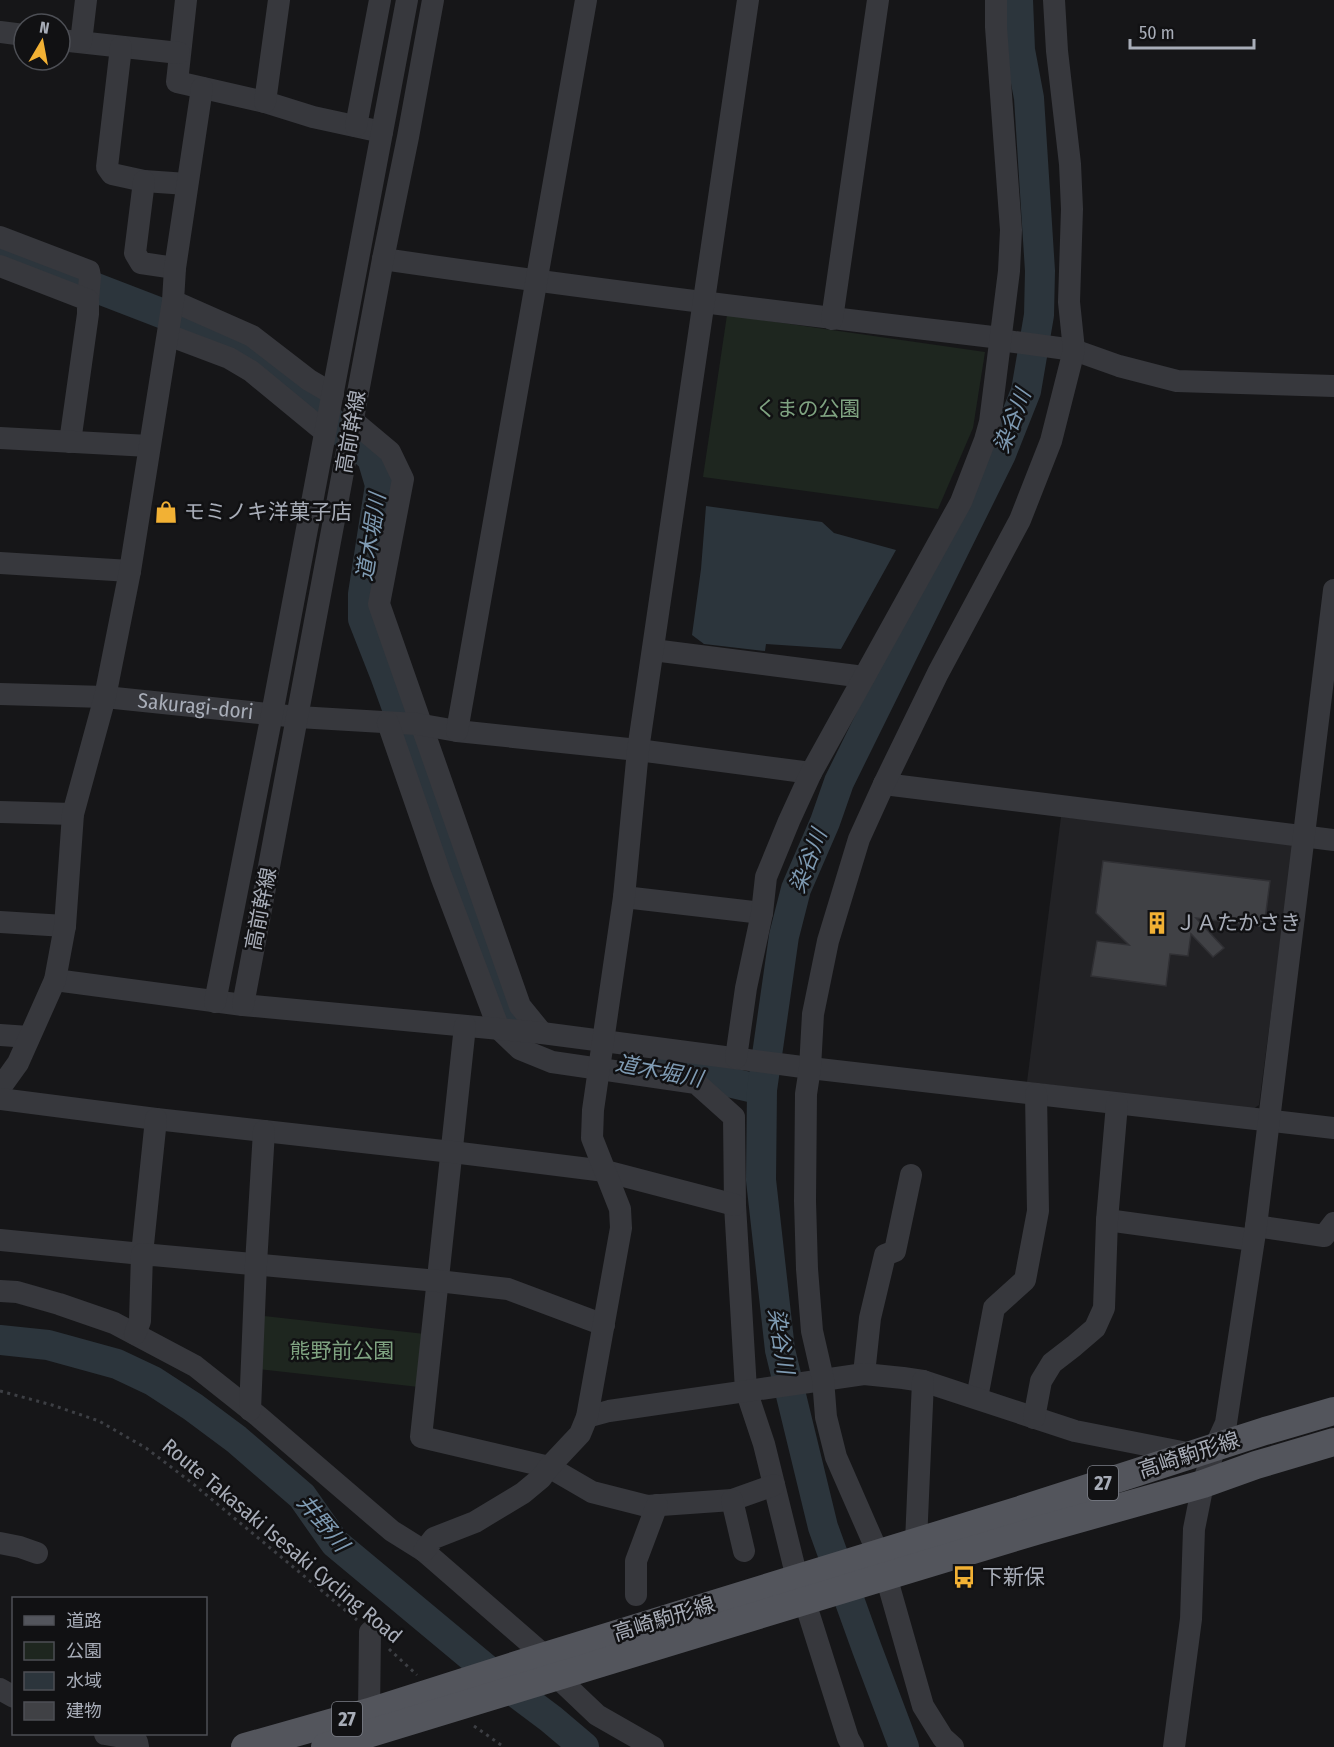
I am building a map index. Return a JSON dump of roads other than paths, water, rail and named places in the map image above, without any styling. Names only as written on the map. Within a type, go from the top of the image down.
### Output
[{"type":"main road","name":"高崎駒形線","points":[[879,1566],[916,1542],[1334,1411]]},
{"type":"main road","name":"高崎駒形線","points":[[879,1566],[1039,1530],[1203,1484],[1256,1465],[1334,1442]]},
{"type":"main road","name":"27","points":[[805,1589],[879,1566]]},
{"type":"main road","name":"高崎駒形線","points":[[544,1669],[805,1589]]},
{"type":"main road","name":"27","points":[[245,1747],[373,1722],[544,1669]]},
{"type":"main road","name":"27","points":[[325,1747],[373,1722]]},
{"type":"street","points":[[72,36],[86,0]]},
{"type":"street","points":[[186,0],[177,82],[382,132]]},
{"type":"street","points":[[265,102],[279,0]]},
{"type":"street","points":[[356,126],[380,0]]},
{"type":"street","name":"高前幹線","points":[[215,1002],[407,0]]},
{"type":"street","name":"高前幹線","points":[[243,1005],[433,0]]},
{"type":"street","points":[[457,731],[586,0]]},
{"type":"street","points":[[424,1551],[434,1538],[475,1521],[523,1493],[541,1478],[580,1434],[587,1417],[621,1228],[620,1209],[592,1138],[593,1110],[624,897],[638,750],[748,0]]},
{"type":"street","points":[[832,319],[878,0]]},
{"type":"street","points":[[740,1059],[746,988],[762,913],[766,877],[811,773],[961,502],[990,422],[1004,340],[1011,230],[996,0]]},
{"type":"street","points":[[953,1747],[943,1738],[923,1706],[879,1566],[836,1457],[826,1417],[812,1331],[807,1269],[805,1067],[828,941],[859,839],[938,674],[1020,520],[1051,441],[1072,350],[1070,164],[1057,51],[1054,0]]},
{"type":"street","points":[[72,41],[179,53]]},
{"type":"street","points":[[121,47],[107,166],[112,174],[144,181],[187,184]]},
{"type":"street","points":[[0,1088],[18,1063],[55,980],[65,926],[73,814],[105,697],[130,571],[168,335],[175,268],[202,87]]},
{"type":"street","points":[[144,181],[135,253],[141,263],[175,268]]},
{"type":"street","points":[[0,237],[89,271],[88,314],[70,442]]},
{"type":"street","points":[[383,259],[538,282],[1072,350],[1119,366],[1177,381],[1334,386]]},
{"type":"street","points":[[0,266],[89,290]]},
{"type":"street","points":[[173,301],[252,336],[309,380],[333,394]]},
{"type":"street","points":[[168,335],[229,358],[251,371],[325,432]]},
{"type":"street","points":[[353,421],[390,452],[403,479],[379,604],[520,1006],[542,1033]]},
{"type":"street","points":[[0,438],[149,446]]},
{"type":"street","points":[[0,563],[130,571]]},
{"type":"street","points":[[1174,1747],[1191,1619],[1194,1529],[1203,1484],[1204,1451],[1226,1423],[1254,1233],[1334,591]]},
{"type":"street","points":[[653,650],[864,677]]},
{"type":"street","name":"Sakuragi-dori","points":[[0,694],[105,697],[298,717],[420,724]]},
{"type":"street","points":[[389,723],[441,876],[499,1029],[520,1049],[552,1062],[601,1056],[740,1059],[1334,1128]]},
{"type":"street","points":[[420,724],[457,731],[638,750],[811,773]]},
{"type":"street","points":[[884,784],[1334,840]]},
{"type":"street","points":[[0,812],[73,814]]},
{"type":"street","points":[[624,897],[762,913]]},
{"type":"street","points":[[0,922],[65,926]]},
{"type":"street","points":[[55,980],[215,1002],[542,1033],[601,1056],[696,1083],[734,1117],[735,1205],[751,1390],[774,1485],[848,1738],[853,1747]]},
{"type":"street","points":[[465,1026],[421,1437],[549,1467],[592,1492],[647,1506],[732,1500],[774,1485]]},
{"type":"street","points":[[0,1035],[29,1037]]},
{"type":"street","points":[[977,1398],[994,1308],[1025,1280],[1038,1211],[1036,1094]]},
{"type":"street","points":[[0,1099],[605,1171],[735,1205]]},
{"type":"street","points":[[1034,1418],[1041,1381],[1052,1363],[1095,1328],[1104,1308],[1107,1220],[1118,1104]]},
{"type":"street","points":[[135,1334],[140,1321],[142,1254],[156,1119]]},
{"type":"street","points":[[250,1410],[264,1131]]},
{"type":"street","points":[[864,1374],[870,1318],[885,1255],[895,1251],[911,1175]]},
{"type":"street","points":[[1107,1220],[1254,1233],[1324,1236],[1334,1223]]},
{"type":"street","points":[[0,1240],[508,1289],[604,1325]]},
{"type":"street","points":[[0,1291],[17,1292],[114,1323],[195,1366],[392,1531],[424,1551],[544,1669],[597,1715],[653,1747]]},
{"type":"street","points":[[587,1417],[609,1411],[864,1374],[923,1382],[1075,1431],[1204,1451]]},
{"type":"street","points":[[916,1542],[923,1382]]},
{"type":"street","points":[[732,1500],[744,1551]]},
{"type":"street","points":[[636,1595],[636,1561],[657,1505]]},
{"type":"street","points":[[0,1543],[37,1553]]},
{"type":"street","points":[[370,1632],[373,1722]]},
{"type":"street","points":[[111,1735],[129,1738],[137,1742],[138,1747]]},
{"type":"water","points":[[706,506],[822,522],[834,533],[896,550],[841,649],[766,644],[765,651],[704,644],[692,635],[701,569]]},
{"type":"waterway","name":"染谷川","points":[[904,1747],[823,1527],[780,1350],[761,1180],[762,1090],[784,936],[796,889],[825,822],[839,782],[1001,454],[1026,391],[1039,315],[1040,271],[1029,98],[1020,50],[1018,0]]},
{"type":"waterway","name":"道木堀川","points":[[0,251],[226,338],[260,358],[372,458],[380,485],[363,594],[363,619],[507,1013],[514,1021]]},
{"type":"waterway","name":"道木堀川","points":[[665,1070],[762,1090]]},
{"type":"waterway","name":"井野川","points":[[0,1340],[48,1345],[117,1364],[153,1381],[193,1407],[236,1439],[302,1496],[335,1543],[503,1683],[584,1747]]},
{"type":"place","name":"モミノキ洋菓子店","points":[[166,512]]},
{"type":"place","name":"ＪＡたかさき","points":[[1157,923]]},
{"type":"place","name":"下新保","points":[[964,1577]]},
{"type":"park label","name":"くまの公園","points":[[808,409]]},
{"type":"park label","name":"熊野前公園","points":[[342,1351]]}]
